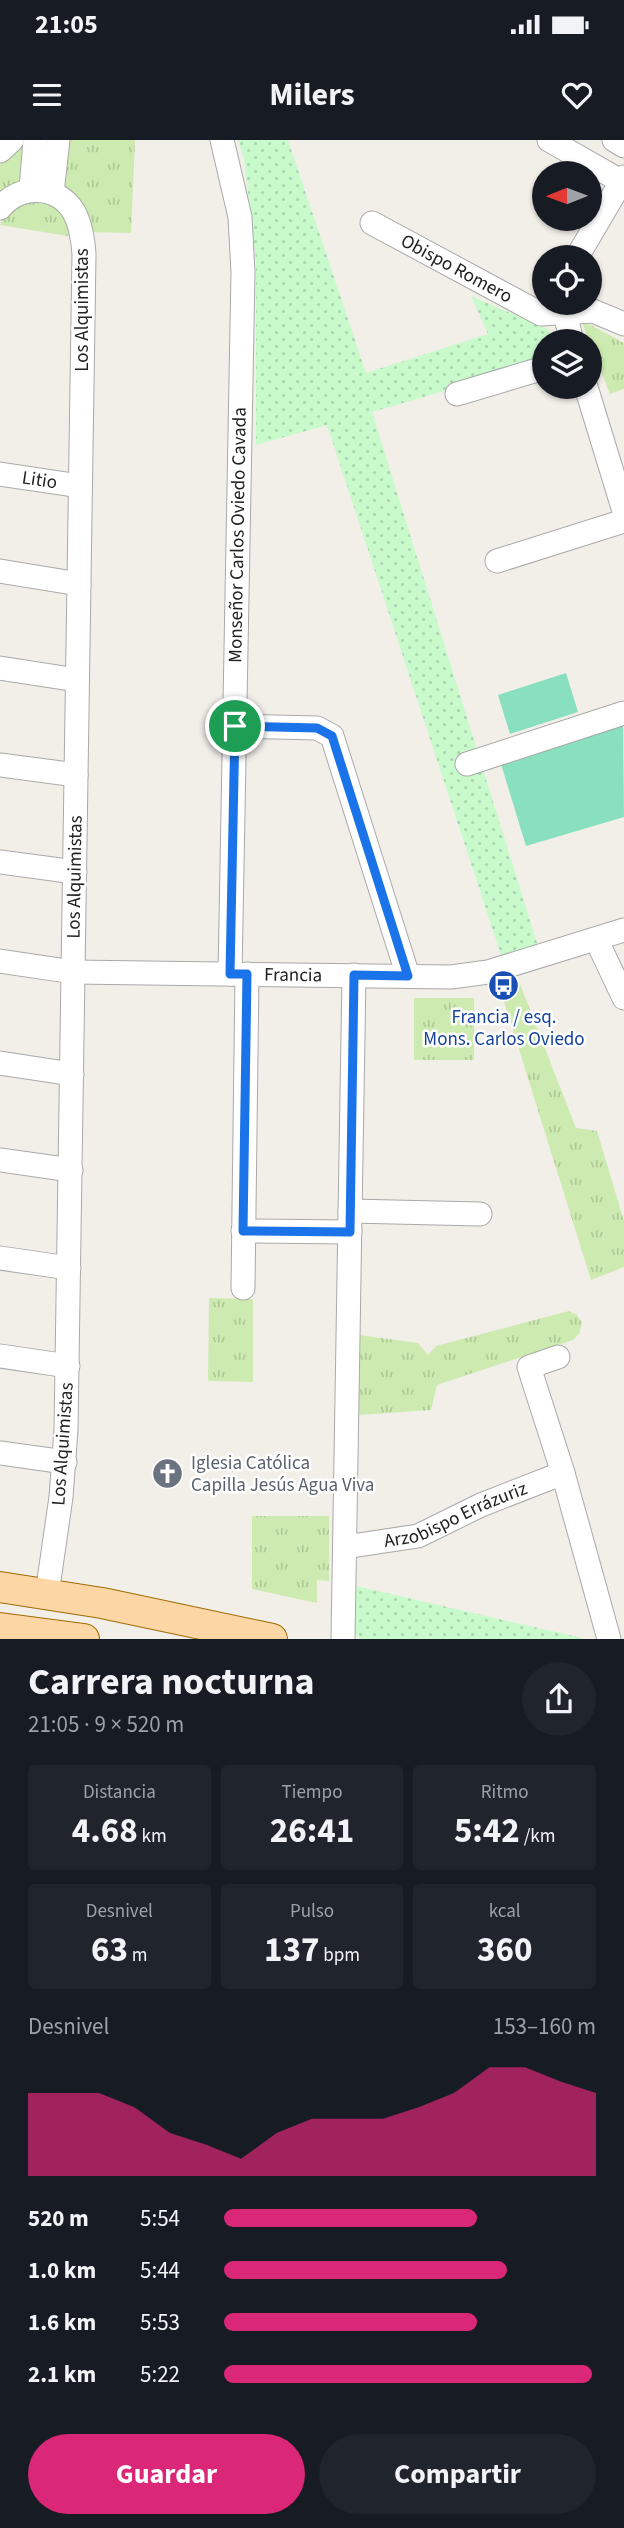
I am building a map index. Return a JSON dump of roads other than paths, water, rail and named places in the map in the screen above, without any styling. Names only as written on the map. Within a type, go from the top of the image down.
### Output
[{"type":"main road","points":[[0,1587],[272,1639]]},
{"type":"main road","points":[[0,1628],[84,1639]]},
{"type":"street","points":[[0,151],[12,140]]},
{"type":"street","points":[[35,140],[42,192]]},
{"type":"street","points":[[42,192],[58,140]]},
{"type":"street","name":"Monseñor Carlos Oviedo Cavada","points":[[222,140],[235,189],[243,258],[235,726],[243,1288]]},
{"type":"street","points":[[549,140],[623,180],[584,245]]},
{"type":"street","points":[[614,140],[624,146]]},
{"type":"street","points":[[0,208],[13,196],[42,192]]},
{"type":"street","name":"Los Alquimistas","points":[[42,192],[75,214],[83,245],[68,1366],[65,1462],[47,1594]]},
{"type":"street","name":"Obispo Romero","points":[[372,223],[532,310]]},
{"type":"street","name":"Obispo Romero","points":[[602,315],[624,324]]},
{"type":"street","points":[[457,394],[532,372]]},
{"type":"street","points":[[591,399],[616,456],[624,511]]},
{"type":"street","name":"Litio","points":[[0,474],[80,486]]},
{"type":"street","points":[[497,561],[624,521]]},
{"type":"street","points":[[0,571],[79,584]]},
{"type":"street","points":[[0,668],[78,680]]},
{"type":"street","points":[[467,764],[624,713]]},
{"type":"street","points":[[235,726],[317,728],[332,736],[408,976]]},
{"type":"street","points":[[0,765],[76,775]]},
{"type":"street","points":[[0,862],[75,872]]},
{"type":"street","name":"Francia","points":[[0,961],[74,972],[408,976],[478,974],[624,930]]},
{"type":"street","points":[[596,939],[624,998]]},
{"type":"street","points":[[343,1639],[354,975]]},
{"type":"street","points":[[0,1063],[72,1074]]},
{"type":"street","points":[[0,1160],[71,1170]]},
{"type":"street","points":[[243,1231],[350,1221],[480,1214]]},
{"type":"street","points":[[0,1258],[69,1268]]},
{"type":"street","points":[[0,1356],[68,1366]]},
{"type":"street","points":[[558,1357],[529,1367],[613,1628]]},
{"type":"street","points":[[0,1453],[65,1462]]},
{"type":"street","name":"Arzobispo Errázuriz","points":[[345,1547],[418,1536],[481,1505],[563,1473]]},
{"type":"place","name":"Francia / esq. Mons. Carlos Oviedo","points":[[504,986]]},
{"type":"place","name":"Iglesia Católica Capilla Jesús Agua Viva","points":[[168,1474]]}]
